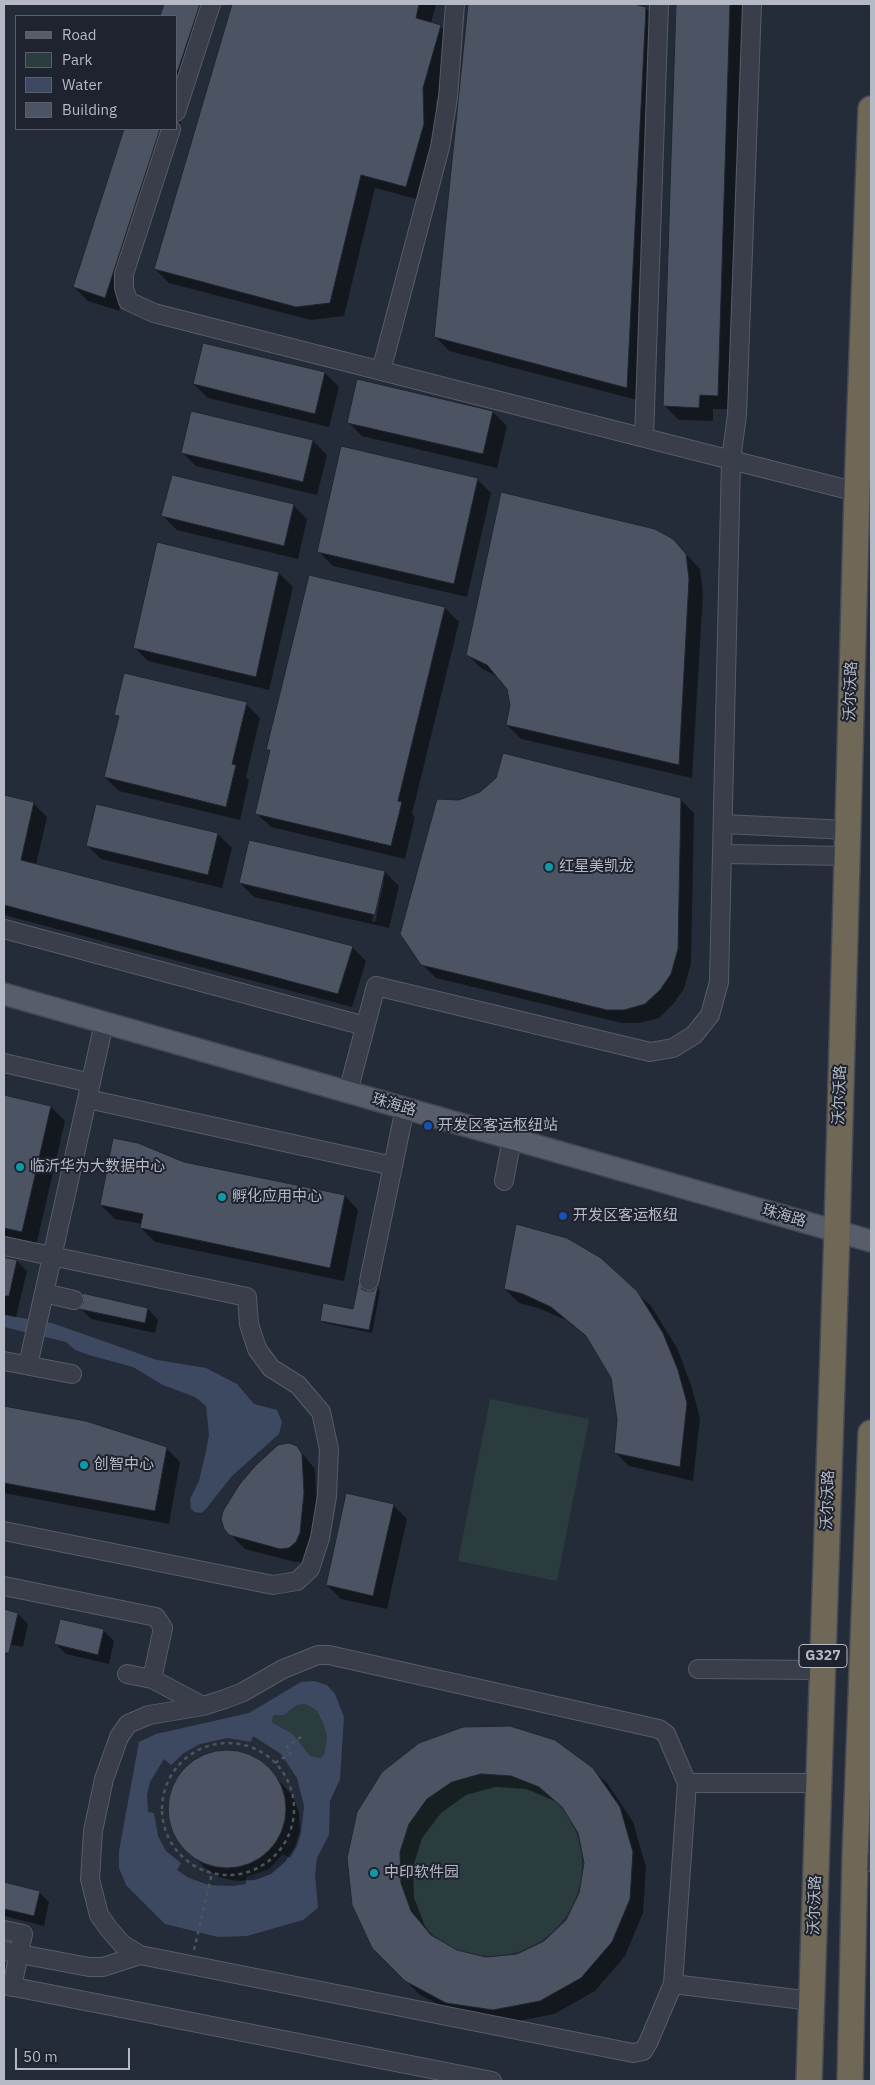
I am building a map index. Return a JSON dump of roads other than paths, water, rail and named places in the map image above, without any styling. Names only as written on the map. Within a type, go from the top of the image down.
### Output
[{"type":"highway","name":"沃尔沃路","points":[[809,2081],[837,1231],[857,492],[871,110]]},
{"type":"highway","name":"G327","points":[[850,2081],[863,1860],[871,1433]]},
{"type":"main road","name":"珠海路","points":[[4,994],[871,1241]]},
{"type":"street","points":[[178,106],[211,4]]},
{"type":"street","points":[[381,371],[440,147],[448,98],[455,4]]},
{"type":"street","points":[[644,438],[659,4]]},
{"type":"street","points":[[348,1092],[376,986],[650,1052],[674,1048],[694,1036],[710,1015],[719,982],[731,460],[737,416],[752,4]]},
{"type":"street","points":[[171,130],[124,274],[124,288],[128,300],[154,313],[857,492]]},
{"type":"street","points":[[722,824],[848,830]]},
{"type":"street","points":[[722,854],[847,856]]},
{"type":"street","points":[[4,929],[365,1026]]},
{"type":"street","points":[[28,1365],[104,1023]]},
{"type":"street","points":[[4,1062],[89,1091],[393,1166]]},
{"type":"street","points":[[369,1281],[405,1108]]},
{"type":"street","points":[[504,1181],[512,1139]]},
{"type":"street","points":[[4,1246],[247,1297],[249,1324],[257,1349],[271,1368],[298,1385],[321,1412],[330,1449],[327,1496],[320,1538],[310,1569],[297,1581],[273,1585],[4,1531]]},
{"type":"street","points":[[44,1293],[74,1300]]},
{"type":"street","points":[[4,1361],[72,1374]]},
{"type":"street","points":[[4,1586],[156,1617],[163,1628],[152,1679]]},
{"type":"street","points":[[329,1655],[659,1729],[666,1734],[670,1741],[687,1783],[673,1984],[648,2043],[643,2051],[633,2053],[140,1955],[122,1944],[99,1915],[90,1879],[93,1831],[104,1779],[119,1737],[128,1724],[149,1715],[203,1706],[243,1692],[304,1659],[329,1655]]},
{"type":"street","points":[[698,1669],[822,1670]]},
{"type":"street","points":[[127,1674],[152,1679],[203,1706]]},
{"type":"street","points":[[687,1783],[818,1783]]},
{"type":"street","points":[[4,1930],[23,1934],[11,1953],[8,1986],[492,2081]]},
{"type":"street","points":[[11,1953],[89,1967],[103,1967],[140,1955]]},
{"type":"street","points":[[673,1984],[812,2001]]},
{"type":"water","points":[[4,1315],[52,1323],[157,1360],[206,1368],[237,1384],[254,1404],[277,1410],[282,1422],[279,1434],[232,1476],[205,1510],[201,1513],[195,1512],[191,1509],[190,1499],[199,1481],[209,1435],[206,1406],[195,1397],[163,1385],[133,1367],[75,1350],[66,1342],[4,1327]]},
{"type":"water","points":[[314,1681],[327,1685],[335,1694],[344,1717],[340,1779],[330,1801],[329,1835],[317,1858],[315,1875],[318,1908],[303,1920],[247,1936],[218,1937],[165,1924],[126,1885],[119,1868],[119,1851],[139,1742],[156,1734],[249,1713],[301,1682]],"holes":[[[306,1704],[317,1711],[327,1737],[324,1755],[320,1758],[310,1756],[293,1734],[273,1723],[272,1720],[274,1715],[284,1715],[297,1705]],[[253,1736],[281,1754],[297,1778],[304,1806],[301,1833],[297,1846],[290,1858],[283,1854],[269,1869],[246,1877],[246,1884],[233,1886],[209,1885],[189,1878],[177,1870],[181,1863],[166,1851],[158,1836],[154,1813],[148,1812],[147,1795],[150,1782],[164,1759],[171,1765],[184,1753],[200,1744],[228,1738],[251,1742]]]},
{"type":"place","name":"红星美凯龙","points":[[549,867]]},
{"type":"place","name":"开发区客运枢纽站","points":[[428,1126]]},
{"type":"place","name":"临沂华为大数据中心","points":[[20,1167]]},
{"type":"place","name":"孵化应用中心","points":[[222,1197]]},
{"type":"place","name":"开发区客运枢纽","points":[[563,1216]]},
{"type":"place","name":"创智中心","points":[[84,1465]]},
{"type":"place","name":"中印软件园","points":[[374,1873]]}]
